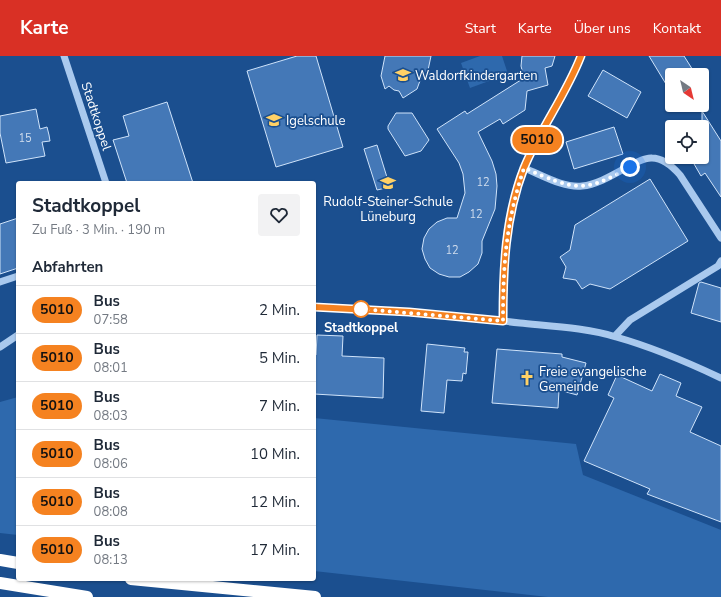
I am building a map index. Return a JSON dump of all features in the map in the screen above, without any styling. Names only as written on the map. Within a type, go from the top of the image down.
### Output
[{"type":"highway","points":[[0,560],[16,563]]},
{"type":"highway","points":[[151,581],[315,597]]},
{"type":"highway","points":[[0,583],[87,597]]},
{"type":"street","name":"Stadtkoppel","points":[[64,56],[105,181]]},
{"type":"street","points":[[503,321],[503,282],[508,227],[514,198],[524,168],[540,134],[571,79],[581,56]]},
{"type":"street","points":[[524,168],[558,182],[581,187],[605,181],[643,160],[652,158],[663,161],[674,168],[680,175],[721,238]]},
{"type":"street","points":[[615,336],[630,320],[718,266],[721,261]]},
{"type":"street","points":[[0,282],[16,277]]},
{"type":"street","points":[[316,307],[409,312],[503,321],[615,336],[680,359],[721,378]]},
{"type":"street","points":[[0,347],[16,336]]},
{"type":"shaded area","points":[[480,56],[502,56],[508,74],[470,88],[461,63]]},
{"type":"shaded area","points":[[16,398],[16,535],[0,533],[0,402]]},
{"type":"shaded area","points":[[316,418],[576,444],[583,475],[721,530],[721,597],[548,597],[316,571]]},
{"type":"building","points":[[297,56],[316,56],[343,147],[276,167],[247,71]]},
{"type":"building","name":"Waldorfkindergarten","points":[[385,56],[431,56],[427,75],[421,78],[417,89],[403,98],[399,91],[394,90],[389,86],[385,89],[381,76]]},
{"type":"building","points":[[522,56],[555,56],[552,66],[545,68],[548,85],[527,91],[525,110],[503,124],[500,119],[478,132],[492,161],[496,174],[497,186],[495,209],[482,241],[482,253],[478,264],[469,272],[460,277],[449,277],[439,274],[430,268],[425,259],[422,249],[424,238],[429,229],[437,222],[447,218],[457,218],[465,193],[463,174],[459,163],[437,129],[465,111],[467,114],[524,78],[521,66]]},
{"type":"building","points":[[649,56],[684,56],[692,68],[665,68],[665,82]]},
{"type":"building","points":[[603,70],[641,92],[627,118],[588,96]]},
{"type":"building","points":[[167,102],[192,181],[126,181],[113,140],[129,136],[123,116]]},
{"type":"building","points":[[36,109],[40,129],[47,127],[49,135],[50,141],[42,142],[45,156],[6,163],[0,133],[0,116]]},
{"type":"building","points":[[702,112],[703,112],[708,120],[702,120]]},
{"type":"building","points":[[396,113],[412,113],[429,140],[421,151],[405,156],[388,129],[388,126]]},
{"type":"building","points":[[709,122],[721,141],[721,197],[705,173],[701,176],[694,164],[709,164]]},
{"type":"building","points":[[614,127],[623,154],[574,169],[566,142]]},
{"type":"building","points":[[377,145],[390,187],[377,190],[364,149]]},
{"type":"building","points":[[650,179],[688,241],[610,289],[590,284],[582,289],[576,280],[563,278],[566,267],[560,257],[570,250],[575,225]]},
{"type":"building","points":[[16,219],[16,269],[0,274],[0,224]]},
{"type":"building","points":[[701,282],[721,288],[721,322],[691,313],[699,283]]},
{"type":"building","points":[[317,335],[343,336],[342,356],[384,358],[383,398],[316,394]]},
{"type":"building","points":[[427,344],[465,348],[464,352],[468,352],[466,374],[463,373],[462,381],[447,380],[444,413],[421,411]]},
{"type":"building","name":"Freie evangelische Gemeinde","points":[[497,349],[562,354],[562,357],[586,363],[577,395],[559,390],[558,408],[492,403]]},
{"type":"building","points":[[660,374],[681,383],[676,396],[702,407],[690,432],[721,446],[721,522],[647,494],[650,489],[584,461],[614,398],[608,395],[617,375],[652,391]]},
{"type":"bus line","name":"5010","points":[[316,307],[409,312],[503,321],[505,253],[508,227],[514,198],[524,168],[540,134],[571,79],[581,56]]},
{"type":"place","name":"Waldorfkindergarten","points":[[403,75]]},
{"type":"place","name":"Igelschule","points":[[274,120]]},
{"type":"place","name":"Rudolf-Steiner-Schule Lüneburg","points":[[388,183]]},
{"type":"place","name":"Stadtkoppel","points":[[361,309]]},
{"type":"place","name":"Freie evangelische Gemeinde","points":[[527,378]]},
{"type":"route","points":[[361,309],[503,321],[503,282],[508,227],[514,198],[524,168],[567,185],[581,187],[605,181],[630,167]]}]
